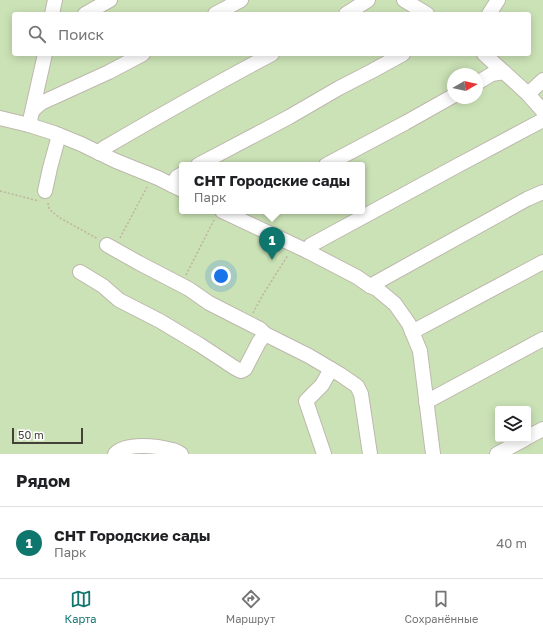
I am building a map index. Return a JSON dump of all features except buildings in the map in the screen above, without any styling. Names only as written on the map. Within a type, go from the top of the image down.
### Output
[{"type":"street","points":[[52,12],[55,0]]},
{"type":"street","points":[[89,12],[110,0]]},
{"type":"street","points":[[219,12],[240,0]]},
{"type":"street","points":[[349,12],[368,0]]},
{"type":"street","points":[[404,0],[424,8]]},
{"type":"street","points":[[490,12],[498,0]]},
{"type":"street","points":[[29,125],[45,56]]},
{"type":"street","points":[[33,110],[41,103],[109,72],[139,56]]},
{"type":"street","points":[[99,153],[104,148],[165,112],[268,56]]},
{"type":"street","points":[[204,162],[289,118],[339,88],[399,56]]},
{"type":"street","points":[[486,56],[528,94],[543,111]]},
{"type":"street","points":[[483,79],[492,74],[504,72]]},
{"type":"street","points":[[528,94],[543,80]]},
{"type":"street","points":[[332,162],[405,124],[447,100]]},
{"type":"street","points":[[0,118],[29,125],[59,135],[177,188],[177,177],[179,176]]},
{"type":"street","points":[[301,248],[317,242],[543,120]]},
{"type":"street","points":[[43,196],[59,135]]},
{"type":"street","points":[[370,286],[527,199],[543,192]]},
{"type":"street","points":[[229,214],[301,248],[357,277],[377,289],[395,304],[409,324],[420,351],[433,454]]},
{"type":"street","points":[[111,246],[139,263],[181,284],[209,303],[309,356],[357,386],[361,394],[370,454]]},
{"type":"street","points":[[412,332],[543,262]]},
{"type":"street","points":[[80,272],[103,286],[119,300],[180,333],[241,371],[244,369],[265,334]]},
{"type":"street","points":[[426,402],[543,339]]},
{"type":"street","points":[[324,454],[306,401],[322,385],[331,369]]},
{"type":"street","points":[[531,435],[543,429]]},
{"type":"street","points":[[497,454],[519,442]]},
{"type":"street","points":[[115,454],[118,451],[129,447],[153,447],[174,450],[181,454]]},
{"type":"path","points":[[0,191],[43,196],[49,209],[60,218],[111,246],[153,176]]},
{"type":"path","points":[[181,284],[229,214]]},
{"type":"path","points":[[247,323],[264,293],[301,248]]},
{"type":"green space","points":[[0,0],[543,0],[543,454],[0,454]]},
{"type":"place","name":"СНТ Городские сады","points":[[272,260]]}]
